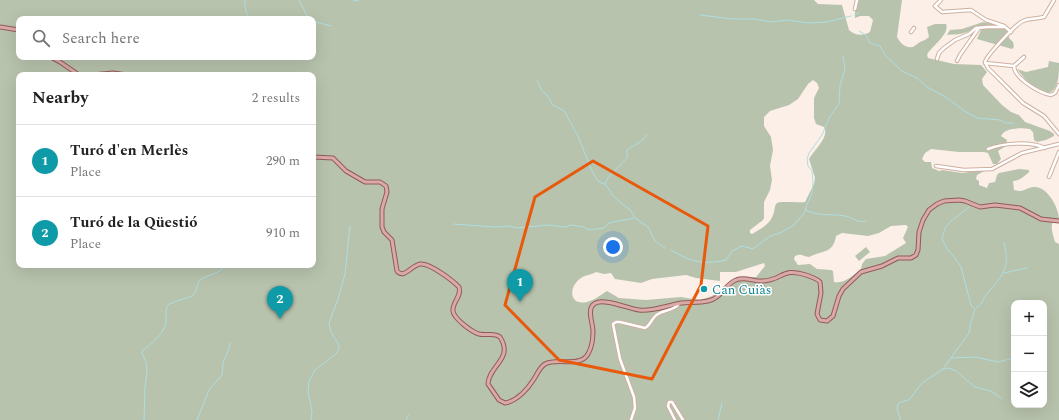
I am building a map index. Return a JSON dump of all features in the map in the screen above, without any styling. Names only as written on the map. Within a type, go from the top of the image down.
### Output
[{"type":"main road","points":[[0,27],[16,30]]},
{"type":"main road","points":[[55,60],[74,72]]},
{"type":"main road","points":[[316,157],[333,158],[346,171],[365,182],[378,182],[384,184],[387,190],[382,209],[382,227],[384,232],[392,240],[397,271],[400,274],[403,274],[418,265],[423,264],[430,266],[459,288],[460,294],[453,308],[456,318],[476,333],[495,334],[500,337],[504,347],[504,354],[489,377],[488,384],[499,400],[503,403],[508,402],[520,394],[533,381],[541,367],[546,364],[580,360],[587,356],[591,346],[593,332],[591,308],[595,303],[605,302],[642,310],[679,303],[713,300],[732,283],[739,279],[765,281],[789,272],[795,272],[815,278],[820,282],[822,293],[817,314],[820,320],[827,321],[833,316],[839,296],[843,289],[856,275],[864,270],[882,266],[894,259],[903,257],[911,258],[916,255],[918,250],[920,227],[923,220],[929,210],[940,202],[959,200],[980,207],[995,206],[1020,208],[1039,218],[1059,221]]},
{"type":"street","points":[[855,9],[857,0]]},
{"type":"street","points":[[941,0],[935,6],[940,11],[971,10],[986,20],[998,23],[1011,32]]},
{"type":"street","points":[[1054,0],[1044,17],[1022,21],[1018,24],[1002,39],[997,47],[987,57],[985,63],[988,68],[1023,103],[1046,118],[1059,134]]},
{"type":"street","points":[[911,32],[914,28]]},
{"type":"street","points":[[957,62],[960,55],[980,28]]},
{"type":"street","points":[[937,59],[939,53],[944,48],[956,40],[965,37],[976,29],[1007,28]]},
{"type":"street","points":[[985,63],[1014,66],[1024,57]]},
{"type":"street","points":[[1014,66],[1016,72],[1033,88],[1050,94],[1054,93],[1059,86]]},
{"type":"street","points":[[988,149],[1001,145],[1016,144],[1038,145],[1046,148]]},
{"type":"street","points":[[936,166],[964,170],[992,169],[998,167],[1018,154],[1059,144]]},
{"type":"street","points":[[1049,176],[1059,152]]},
{"type":"street","points":[[631,420],[635,408],[634,397],[620,360],[613,326],[614,323],[620,322],[645,328],[656,315],[675,308],[679,303]]},
{"type":"street","points":[[675,420],[668,406],[669,402],[672,402],[683,420]]},
{"type":"highlighted area","points":[[593,161],[708,226],[701,285],[652,379],[559,360],[505,305],[535,197]]},
{"type":"green space","points":[[0,0],[814,0],[818,4],[842,5],[849,30],[860,35],[870,32],[873,20],[869,16],[860,16],[855,18],[855,12],[859,0],[902,0],[897,37],[902,44],[908,47],[913,47],[929,37],[927,27],[935,24],[946,24],[947,28],[944,35],[928,53],[928,58],[954,64],[981,65],[987,72],[982,79],[983,85],[1002,105],[1011,112],[1019,115],[1025,122],[1050,131],[1054,134],[1054,136],[1046,140],[1037,142],[1034,140],[1033,132],[1030,129],[1022,128],[1006,131],[1001,136],[1007,140],[1006,146],[998,151],[1001,159],[997,164],[993,164],[988,153],[984,152],[959,152],[931,149],[925,153],[922,159],[925,162],[931,162],[932,168],[939,171],[942,170],[962,173],[986,170],[977,175],[976,179],[979,181],[979,185],[987,188],[989,183],[995,182],[999,173],[1019,169],[1029,170],[1029,172],[1022,178],[1013,181],[1014,190],[1022,191],[1033,187],[1038,187],[1047,193],[1057,209],[1059,219],[1053,222],[1052,232],[1055,242],[1059,244],[1059,420],[0,420]],"holes":[[[813,80],[817,83],[819,88],[814,98],[814,118],[816,124],[824,127],[825,131],[825,135],[821,143],[809,159],[815,178],[814,184],[805,202],[777,203],[770,221],[752,234],[750,233],[750,230],[764,218],[764,202],[770,190],[772,180],[770,166],[773,150],[771,137],[764,126],[764,117],[770,111],[789,105],[798,99],[808,84]],[[906,225],[908,227],[903,238],[906,243],[885,256],[866,259],[862,264],[861,269],[841,282],[834,282],[833,271],[831,270],[817,269],[810,264],[798,265],[794,259],[797,255],[809,257],[827,251],[835,242],[836,236],[842,233],[868,236],[879,233],[891,226]],[[764,263],[765,266],[756,277],[736,278],[712,296],[700,300],[681,297],[646,300],[619,298],[607,291],[593,300],[581,302],[574,299],[572,295],[572,291],[577,282],[583,277],[596,272],[604,274],[611,273],[615,279],[641,283],[652,279],[686,275],[696,278],[720,281],[720,272],[736,272]]]},
{"type":"green space","points":[[983,22],[1002,26],[1008,32],[1009,38],[1013,42],[1014,47],[1012,49],[977,39],[981,30],[980,26],[962,34],[947,35],[950,30],[962,29]]},
{"type":"green space","points":[[1049,61],[1059,63],[1057,85],[1049,93],[1030,85],[1017,69],[1026,72],[1048,67]]},
{"type":"green space","points":[[866,247],[870,252],[859,261],[855,256]]},
{"type":"waterway","points":[[245,0],[246,11],[249,16]]},
{"type":"waterway","points":[[299,0],[307,16]]},
{"type":"waterway","points":[[353,0],[359,1]]},
{"type":"waterway","points":[[854,15],[859,13]]},
{"type":"waterway","points":[[700,15],[732,19],[755,19],[771,22],[787,20],[808,23],[827,22],[851,16]]},
{"type":"waterway","points":[[316,22],[331,26]]},
{"type":"waterway","points":[[859,31],[866,35],[870,43],[880,46],[885,55],[902,71],[917,78],[927,87],[947,98],[966,112],[977,118],[1013,123]]},
{"type":"waterway","points":[[671,250],[687,258],[698,261],[709,262],[726,260],[732,251],[742,246],[753,249],[770,236],[780,233],[794,225],[805,212],[812,193],[812,171],[808,166],[807,159],[809,153],[822,135],[829,118],[839,104],[840,85],[845,69],[843,56]]},
{"type":"waterway","points":[[537,80],[542,91],[547,95],[553,105],[564,111],[578,136],[591,169],[598,181],[606,185],[613,196],[631,211],[635,218],[648,227],[655,241],[665,248]]},
{"type":"waterway","points":[[605,184],[608,178],[627,158],[627,150],[641,141],[647,134]]},
{"type":"waterway","points":[[900,420],[897,409],[898,404],[909,400],[922,383],[943,369],[969,333],[975,309],[971,305],[961,267],[947,249],[942,239],[945,228],[951,221],[969,207]]},
{"type":"waterway","points":[[806,210],[815,213],[849,217],[864,222],[866,221]]},
{"type":"waterway","points":[[454,224],[495,227],[510,226],[516,228],[548,225],[565,227],[571,225],[584,227],[589,230],[604,228],[609,223],[634,218]]},
{"type":"waterway","points":[[311,420],[312,411],[308,392],[309,381],[315,370],[336,354],[339,349],[339,345],[331,332],[329,323],[345,274],[350,226]]},
{"type":"waterway","points":[[976,308],[981,304],[985,296],[1004,271],[1006,265],[1006,251],[1004,243]]},
{"type":"waterway","points":[[144,420],[147,372],[146,362],[142,353],[143,350],[163,331],[166,323],[167,306],[192,296],[201,279],[220,271],[223,268]]},
{"type":"waterway","points":[[1004,273],[1027,268]]},
{"type":"waterway","points":[[197,420],[209,390],[222,375],[223,362],[230,343]]},
{"type":"waterway","points":[[951,358],[975,357],[998,362],[1011,359]]},
{"type":"waterway","points":[[943,369],[949,368],[956,371],[975,387],[991,391],[1001,398]]},
{"type":"waterway","points":[[718,420],[722,403]]},
{"type":"waterway","points":[[406,420],[409,415]]},
{"type":"place","name":"Can Cuiàs","points":[[704,289]]},
{"type":"place","name":"Turó d'en Merlès","points":[[520,302]]},
{"type":"place","name":"Turó de la Qüestió","points":[[280,319]]}]
